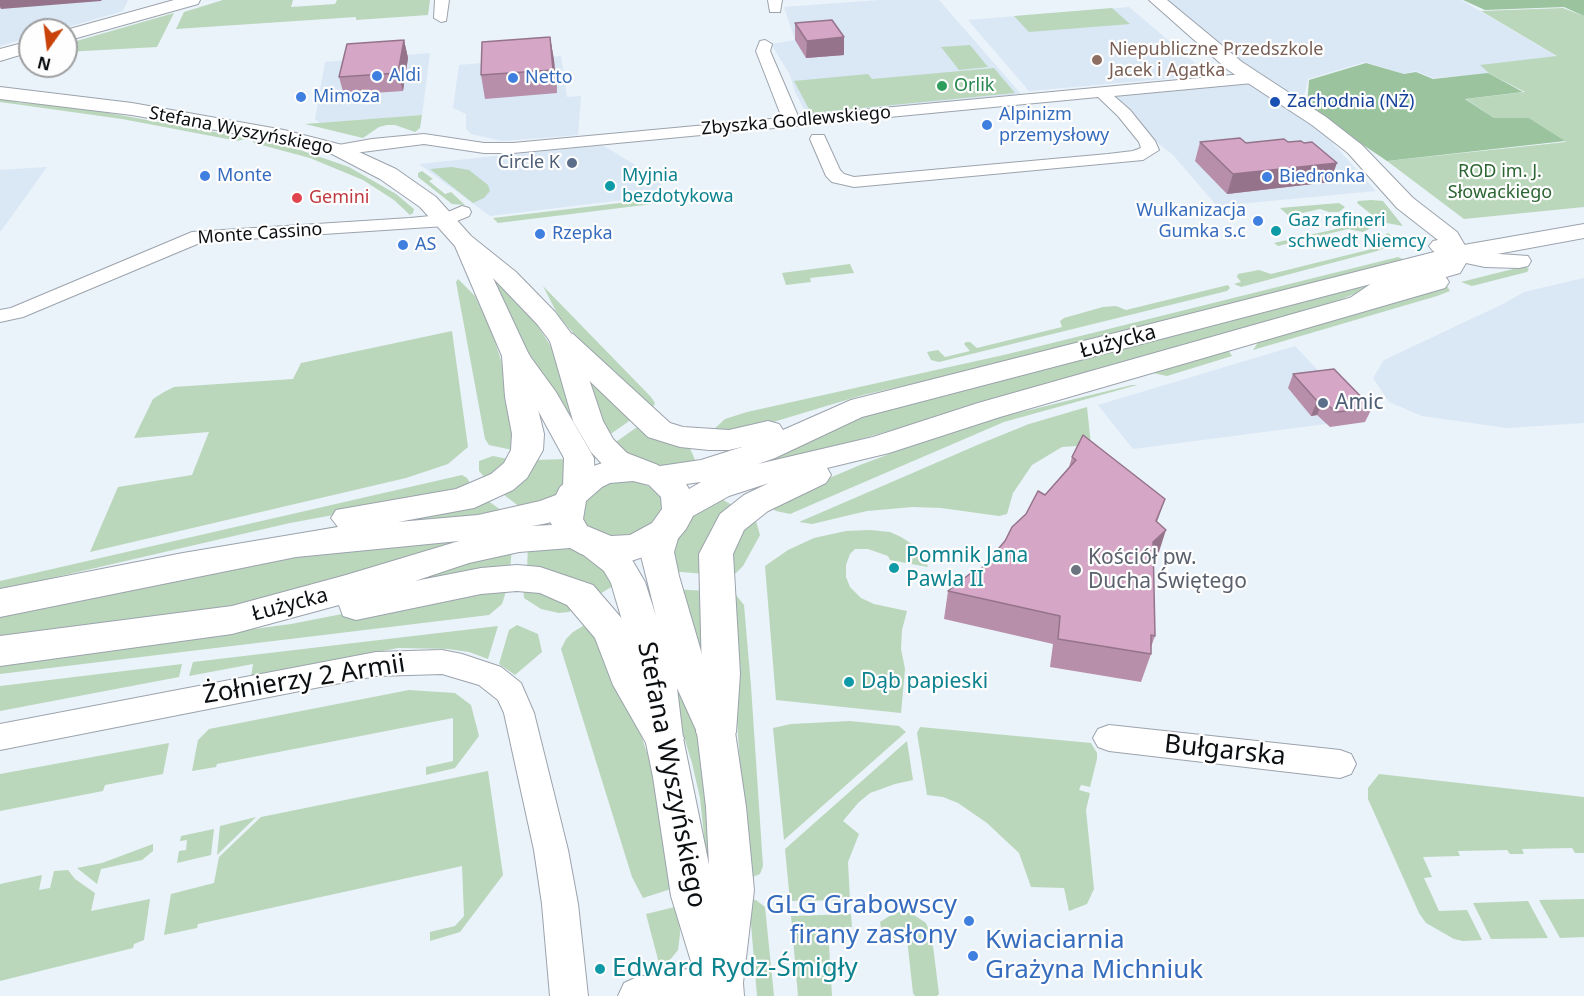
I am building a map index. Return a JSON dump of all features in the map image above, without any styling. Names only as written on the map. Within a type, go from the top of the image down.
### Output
[{"type":"main road","name":"Łużycka","points":[[653,475],[704,471],[764,451],[851,410],[1441,249],[1498,246],[1584,231]]},
{"type":"main road","name":"Łużycka","points":[[671,521],[717,488],[792,465],[878,446],[989,410],[1356,305],[1519,261],[1584,247]]},
{"type":"main road","points":[[563,340],[596,369],[644,418],[659,430],[680,437],[729,440],[851,410]]},
{"type":"main road","points":[[183,566],[255,538],[344,519],[462,500],[502,482],[516,470],[527,450],[528,434],[520,397],[516,356]]},
{"type":"main road","points":[[716,732],[721,674],[717,554],[723,537],[732,522],[756,503],[878,446]]},
{"type":"main road","points":[[0,603],[183,566],[342,539],[478,526],[548,511],[579,518],[611,549],[631,548],[649,542],[671,521],[677,497],[671,486],[653,475],[633,470],[604,473],[579,518]]},
{"type":"main road","name":"Łużycka","points":[[0,651],[232,620],[346,589],[467,551],[519,540],[579,518]]},
{"type":"main road","points":[[232,620],[275,619],[320,613],[481,581],[517,578],[540,580],[560,586],[580,596],[611,631],[632,685],[664,738]]},
{"type":"street","points":[[78,33],[192,0]]},
{"type":"street","points":[[441,18],[442,0]]},
{"type":"street","points":[[1157,0],[1253,78],[1355,148],[1405,203],[1408,215],[1441,249],[1451,268],[1381,288],[1356,305]]},
{"type":"street","points":[[765,44],[763,51],[792,121]]},
{"type":"street","points":[[0,55],[18,50]]},
{"type":"street","name":"Stefana Wyszyńskiego","points":[[0,78],[132,109],[278,135],[339,150],[366,162],[453,216],[516,356],[542,392],[579,458],[579,518],[616,562],[628,584],[658,681],[664,738],[693,896],[720,990]]},
{"type":"street","name":"Zbyszka Godlewskiego","points":[[339,150],[424,139],[484,148],[513,148],[1253,78]]},
{"type":"street","name":"Stefana Wyszyńskiego","points":[[0,93],[132,109]]},
{"type":"street","points":[[818,139],[832,172],[838,178],[854,182],[1137,156],[1150,150],[1147,141],[1124,113],[1102,93]]},
{"type":"street","name":"Monte Cassino","points":[[0,316],[16,313],[200,236],[453,216]]},
{"type":"street","name":"Stefana Wyszyńskiego","points":[[463,241],[507,277],[546,318],[563,340],[588,421],[602,445],[616,460],[653,475]]},
{"type":"street","points":[[1441,249],[1485,260],[1519,261]]},
{"type":"street","name":"Stefana Wyszyńskiego","points":[[671,521],[657,552],[690,675],[716,732],[732,890],[720,990]]},
{"type":"street","name":"Żołnierzy 2 Armii","points":[[0,737],[376,664],[442,662],[490,676],[510,692],[519,713],[551,850],[560,904],[569,996]]},
{"type":"street","name":"Bułgarska","points":[[1109,738],[1340,764]]},
{"type":"street","points":[[637,996],[720,990]]},
{"type":"shaded area","points":[[0,0],[128,0],[123,11],[78,24],[78,18],[18,18],[18,41],[0,46]]},
{"type":"shaded area","points":[[879,0],[939,0],[1021,94],[807,115],[795,92],[790,75],[771,44],[795,40],[784,7]]},
{"type":"shaded area","points":[[1157,0],[1461,0],[1558,57],[1481,66],[1490,74],[1433,78],[1416,71],[1404,74],[1365,62],[1308,79],[1301,108],[1376,191],[1217,206],[1173,155],[1095,93],[1252,78]]},
{"type":"shaded area","name":"Niepubliczne Przedszkole Jacek i Agatka","points":[[1129,7],[1209,75],[1029,91],[968,20]]},
{"type":"shaded area","points":[[430,53],[422,115],[320,123],[315,119],[325,62]]},
{"type":"shaded area","points":[[561,56],[567,97],[581,96],[578,135],[503,141],[471,134],[466,129],[466,114],[453,108],[459,65]]},
{"type":"shaded area","points":[[602,145],[659,179],[665,195],[490,216],[419,164]]},
{"type":"shaded area","points":[[47,167],[1,231],[0,231],[0,170]]},
{"type":"shaded area","points":[[1584,278],[1584,423],[1507,428],[1422,416],[1389,402],[1373,378],[1384,360],[1524,292]]},
{"type":"shaded area","points":[[1295,346],[1364,419],[1133,449],[1098,405]]},
{"type":"green space","points":[[223,0],[293,0],[291,7],[335,4],[337,0],[430,0],[428,15],[356,20],[356,17],[176,29],[184,12]]},
{"type":"green space","points":[[1463,0],[1584,0],[1584,16],[1564,7],[1485,10]]},
{"type":"green space","points":[[1112,8],[1130,24],[1029,32],[1014,16]]},
{"type":"green space","name":"ROD im. J. Słowackiego","points":[[1563,8],[1584,16],[1584,207],[1464,219],[1387,161],[1566,142],[1529,118],[1494,118],[1466,99],[1525,92],[1490,74],[1480,65],[1557,56],[1481,11]]},
{"type":"green space","points":[[174,13],[157,47],[78,51],[78,41]]},
{"type":"green space","points":[[970,45],[988,67],[959,70],[941,47]]},
{"type":"green space","points":[[1366,63],[1404,74],[1416,72],[1433,79],[1488,73],[1523,92],[1465,99],[1494,118],[1529,118],[1565,141],[1387,161],[1307,107],[1309,80]]},
{"type":"green space","points":[[994,68],[1015,93],[811,113],[794,81],[868,74],[872,79]]},
{"type":"green space","points":[[0,97],[20,103],[49,104],[103,112],[248,138],[238,141],[122,119],[0,102]]},
{"type":"green space","points":[[422,115],[420,128],[415,132],[395,125],[387,125],[379,127],[363,138],[305,124]]},
{"type":"green space","points":[[256,139],[300,150],[349,167],[396,194],[414,209],[413,213],[410,215],[394,200],[363,180],[310,158],[254,143]]},
{"type":"green space","points":[[452,167],[469,170],[488,185],[490,191],[484,198],[473,203],[430,169]]},
{"type":"green space","points":[[422,171],[433,179],[429,181],[445,194],[451,192],[465,205],[452,204],[418,177],[418,173]]},
{"type":"green space","points":[[662,198],[669,202],[498,223],[493,218]]},
{"type":"green space","points":[[1371,200],[1383,201],[1403,226],[1381,222],[1357,203]]},
{"type":"green space","points":[[1339,203],[1345,207],[1339,212],[1320,209],[1289,216],[1280,208]]},
{"type":"green space","points":[[1348,219],[1365,222],[1371,228],[1363,232],[1348,229],[1278,246],[1274,243],[1345,227],[1344,221]]},
{"type":"green space","points":[[1388,233],[1400,242],[1377,251],[1241,287],[1234,284],[1241,282],[1237,277],[1238,274],[1259,270],[1271,274],[1376,248],[1373,242]]},
{"type":"green space","points":[[1398,257],[1405,260],[987,367],[863,395],[750,429],[735,432],[713,430],[725,419],[747,412],[1008,354]]},
{"type":"green space","points":[[850,264],[854,273],[810,278],[811,282],[786,285],[782,273]]},
{"type":"green space","points":[[1525,266],[1529,269],[1527,272],[1472,286],[1461,282]]},
{"type":"green space","points":[[1421,269],[1323,306],[729,477],[854,418]]},
{"type":"green space","points":[[495,275],[532,317],[558,358],[592,442],[582,445],[489,283]]},
{"type":"green space","points":[[458,279],[475,296],[490,327],[509,390],[517,451],[489,445],[485,439],[456,282]]},
{"type":"green space","points":[[1228,285],[1230,288],[1227,291],[939,362],[931,360],[927,352],[938,350],[945,357],[970,351],[964,344],[966,342],[970,342],[977,348],[1062,327],[1060,321],[1064,318],[1103,307],[1116,306],[1126,310]]},
{"type":"green space","points":[[543,286],[651,397],[655,403],[653,407],[645,412],[598,361],[559,317]]},
{"type":"green space","points":[[1447,286],[1450,291],[1437,296],[1253,350],[1259,341]]},
{"type":"green space","points":[[452,331],[468,447],[448,464],[406,478],[90,552],[118,487],[192,475],[209,432],[134,438],[153,399],[164,392],[174,387],[293,379],[301,363]]},
{"type":"green space","points":[[1228,350],[1232,356],[1167,376],[1153,373]]},
{"type":"green space","points":[[583,364],[632,419],[605,438]]},
{"type":"green space","points":[[1137,385],[1004,422],[790,514],[776,511],[766,505],[860,465],[964,426]]},
{"type":"green space","points":[[1087,407],[1091,445],[1062,447],[1032,465],[1013,493],[1007,514],[999,516],[941,508],[913,507],[867,511],[812,524],[799,522],[1029,424]]},
{"type":"green space","points":[[640,425],[688,444],[696,462],[663,468],[610,446]]},
{"type":"green space","points":[[493,456],[513,460],[488,481],[479,471],[479,461]]},
{"type":"green space","points":[[569,459],[572,475],[553,500],[525,511],[499,491],[532,460]]},
{"type":"green space","points":[[462,475],[467,478],[474,489],[290,523],[0,590],[0,581]]},
{"type":"green space","points":[[636,481],[657,490],[663,498],[663,516],[635,537],[596,536],[581,521],[582,503],[589,494],[610,482]]},
{"type":"green space","points":[[714,495],[736,507],[706,574],[668,571],[674,542],[683,533],[693,512]]},
{"type":"green space","points":[[484,498],[508,515],[268,540],[341,525]]},
{"type":"green space","points":[[749,516],[756,521],[760,535],[743,566],[736,573],[726,574],[729,542]]},
{"type":"green space","points":[[508,527],[255,606],[0,639],[0,616],[287,552]]},
{"type":"green space","points":[[846,531],[890,532],[901,537],[915,546],[924,556],[928,567],[890,560],[888,556],[868,549],[855,549],[850,554],[846,565],[846,577],[850,587],[861,598],[874,604],[907,611],[902,630],[901,649],[905,669],[901,713],[776,700],[765,566],[788,550],[814,538]]},
{"type":"green space","points":[[560,543],[588,557],[618,583],[598,595],[527,570],[528,544]]},
{"type":"green space","points":[[512,547],[510,571],[373,589]]},
{"type":"green space","points":[[508,585],[502,604],[489,615],[0,674],[0,663],[291,624],[414,600]]},
{"type":"green space","points":[[523,585],[578,606],[569,612],[559,613],[541,609],[524,598]]},
{"type":"green space","points":[[673,589],[707,591],[711,686]]},
{"type":"green space","points":[[656,591],[698,734],[710,791],[709,883],[700,798],[692,763],[641,595]]},
{"type":"green space","points":[[728,593],[736,595],[744,605],[751,686],[763,866],[760,874],[748,879]]},
{"type":"green space","points":[[593,620],[642,738],[664,804],[677,887],[643,898],[632,877],[561,649],[573,632]]},
{"type":"green space","points":[[517,625],[538,634],[542,652],[515,675],[499,664],[509,630]]},
{"type":"green space","points":[[498,626],[488,659],[469,652],[448,649],[398,648],[251,677],[253,664],[189,676],[193,662]]},
{"type":"green space","points":[[182,664],[179,677],[0,711],[0,686]]},
{"type":"green space","points":[[409,690],[455,693],[471,705],[479,736],[455,768],[426,775],[426,767],[453,761],[453,718],[217,764],[216,767],[192,771],[198,740],[209,729]]},
{"type":"green space","points":[[850,721],[899,726],[906,732],[784,840],[773,728],[791,724]]},
{"type":"green space","points":[[920,727],[1091,743],[1097,753],[1097,759],[1090,787],[1081,785],[1079,790],[1090,793],[1086,810],[1094,889],[1087,904],[1069,911],[1064,888],[1031,887],[1019,853],[987,823],[958,803],[943,797],[927,795],[917,733]]},
{"type":"green space","points":[[907,741],[913,780],[870,793],[843,821],[859,834],[848,862],[850,900],[790,901],[785,849]]},
{"type":"green space","points":[[169,743],[163,774],[105,785],[103,791],[0,811],[0,774]]},
{"type":"green space","points":[[488,771],[503,875],[460,932],[430,941],[430,932],[455,926],[464,916],[462,866],[198,924],[197,928],[164,935],[171,894],[214,883],[219,857],[261,817]]},
{"type":"green space","points":[[1379,774],[1584,797],[1584,853],[1575,853],[1572,848],[1522,849],[1524,854],[1510,854],[1507,850],[1458,851],[1460,856],[1423,857],[1432,877],[1424,878],[1439,911],[1467,910],[1482,940],[1454,939],[1426,923],[1419,913],[1368,799],[1368,788]]},
{"type":"green space","points":[[256,817],[217,855],[220,826]]},
{"type":"green space","points":[[214,829],[211,855],[177,863],[179,851],[186,850],[187,840],[180,841],[181,836]]},
{"type":"green space","points":[[153,844],[153,851],[142,860],[101,869],[97,884],[77,868],[102,863]]},
{"type":"green space","points":[[68,870],[75,879],[95,893],[91,911],[150,899],[144,940],[134,944],[133,948],[0,981],[0,884],[42,875],[39,890],[50,888],[54,871]]},
{"type":"green space","points":[[1584,899],[1584,937],[1560,938],[1539,900]]},
{"type":"green space","points":[[749,900],[756,900],[765,907],[774,996],[757,996]]},
{"type":"green space","points":[[1528,901],[1548,938],[1491,939],[1473,903]]},
{"type":"green space","points":[[679,906],[678,950],[661,971],[646,914]]},
{"type":"green space","points":[[896,912],[911,913],[926,923],[932,938],[939,994],[937,996],[915,996],[913,993],[907,939],[883,940],[880,922]]},
{"type":"green space","points":[[851,914],[852,927],[828,928],[832,996],[798,996],[791,916]]},
{"type":"building","points":[[832,20],[844,37],[807,41],[795,23]]},
{"type":"building","points":[[550,37],[553,70],[481,75],[482,42]]},
{"type":"building","points":[[404,40],[398,73],[339,77],[347,44]]},
{"type":"building","points":[[1240,138],[1246,143],[1284,139],[1288,142],[1312,142],[1337,163],[1233,174],[1200,142]]},
{"type":"building","points":[[1334,369],[1372,408],[1336,412],[1323,401],[1317,401],[1293,374]]},
{"type":"building","name":"Kościół pw. Ducha Świętego","points":[[1083,435],[1165,499],[1156,521],[1166,530],[1153,542],[1155,636],[1151,635],[1151,654],[1058,639],[1060,616],[948,591],[976,569],[980,570],[1005,541],[1012,527],[1026,514],[1038,491],[1045,495],[1076,460],[1072,457]]},
{"type":"place","name":"Niepubliczne Przedszkole Jacek i Agatka","points":[[1097,60]]},
{"type":"place","name":"Aldi","points":[[377,76]]},
{"type":"place","name":"Netto","points":[[513,78]]},
{"type":"place","name":"Orlik","points":[[942,86]]},
{"type":"place","name":"Mimoza","points":[[301,97]]},
{"type":"place","name":"Zachodnia (NŻ)","points":[[1275,102]]},
{"type":"place","name":"Alpinizm przemysłowy","points":[[987,125]]},
{"type":"place","name":"Circle K","points":[[572,163]]},
{"type":"place","name":"Monte","points":[[205,176]]},
{"type":"place","name":"Biedronka","points":[[1267,177]]},
{"type":"place","name":"Myjnia bezdotykowa","points":[[610,186]]},
{"type":"place","name":"Gemini","points":[[297,198]]},
{"type":"place","name":"Wulkanizacja Gumka s.c","points":[[1258,221]]},
{"type":"place","name":"Gaz rafineri schwedt Niemcy","points":[[1276,231]]},
{"type":"place","name":"Rzepka","points":[[540,234]]},
{"type":"place","name":"AS","points":[[403,245]]},
{"type":"place","name":"Amic","points":[[1323,403]]},
{"type":"place","name":"Pomnik Jana Pawla II","points":[[894,568]]},
{"type":"place","name":"Kościół pw. Ducha Świętego","points":[[1076,570]]},
{"type":"place","name":"Dąb papieski","points":[[849,682]]},
{"type":"place","name":"GLG Grabowscy firany zasłony","points":[[969,921]]},
{"type":"place","name":"Kwiaciarnia Grażyna Michniuk","points":[[973,956]]},
{"type":"place","name":"Edward Rydz-Śmigły","points":[[600,969]]}]
